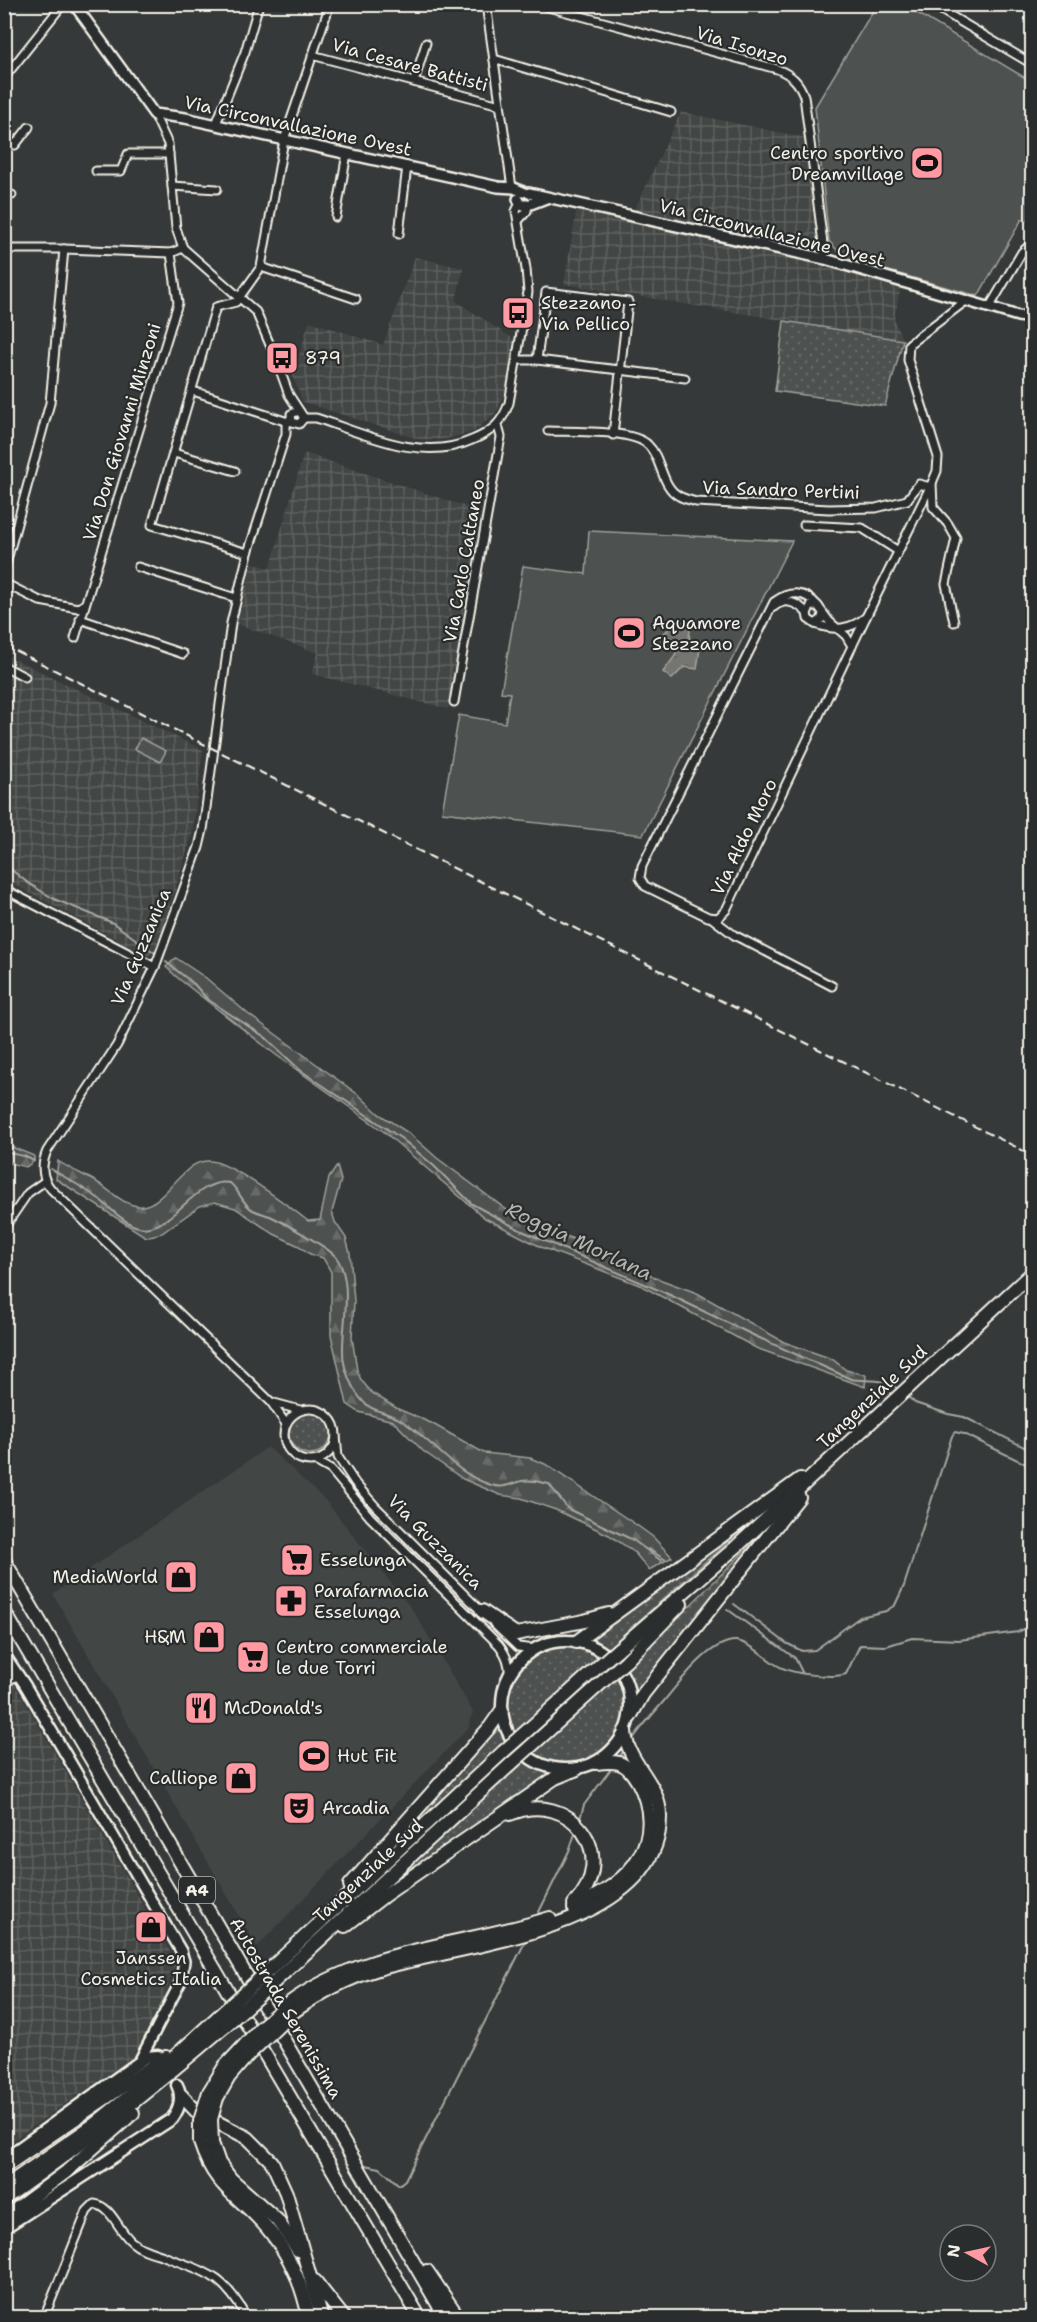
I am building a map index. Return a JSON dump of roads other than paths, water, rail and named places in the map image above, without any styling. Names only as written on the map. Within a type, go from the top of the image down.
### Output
[{"type":"highway","name":"Tangenziale Sud","points":[[271,1976],[302,1940],[503,1752],[736,1547],[1032,1273]]},
{"type":"highway","points":[[576,1642],[803,1477],[818,1472]]},
{"type":"highway","points":[[630,1717],[643,1694],[818,1472]]},
{"type":"highway","name":"Tangenziale Sud","points":[[4,2199],[65,2158],[138,2101],[271,1976],[316,1943],[626,1661],[736,1547]]},
{"type":"highway","name":"Autostrada Serenissima","points":[[4,1560],[446,2318]]},
{"type":"highway","name":"A4","points":[[4,1611],[420,2318]]},
{"type":"highway","points":[[482,1611],[516,1634],[584,1622],[619,1611]]},
{"type":"highway","points":[[302,1940],[490,1727],[502,1710]]},
{"type":"highway","points":[[290,2008],[376,1969],[514,1939],[570,1919],[620,1891],[638,1875],[651,1858],[659,1832],[660,1818],[655,1791],[633,1758],[625,1731]]},
{"type":"highway","points":[[309,2318],[301,2288],[283,2248],[261,2221],[232,2196],[207,2163],[206,2143],[200,2121],[225,2066],[243,2053],[260,2028],[324,1983],[354,1968],[395,1954],[499,1933],[567,1912],[607,1890],[625,1876],[639,1858],[648,1834],[648,1806],[644,1793],[633,1774],[619,1763],[596,1763]]},
{"type":"highway","points":[[316,1943],[335,1934],[385,1895],[555,1778],[577,1769]]},
{"type":"highway","points":[[496,1820],[533,1807],[552,1809],[569,1816],[583,1829],[591,1846],[593,1865],[590,1883],[580,1899],[567,1912]]},
{"type":"highway","name":"Tangenziale Sud","points":[[4,2187],[95,2124],[147,2082],[208,2026],[223,2020]]},
{"type":"highway","points":[[4,2167],[208,2026]]},
{"type":"highway","points":[[179,2090],[197,2112],[248,2138],[272,2162],[286,2193],[322,2318]]},
{"type":"highway","points":[[4,2218],[105,2140],[132,2114],[138,2101]]},
{"type":"highway","points":[[206,2143],[231,2179],[277,2220],[295,2244],[319,2286],[344,2318]]},
{"type":"highway","points":[[389,2219],[459,2318]]},
{"type":"highway","points":[[385,2258],[412,2318]]},
{"type":"main road","points":[[555,1642],[576,1642],[595,1648],[619,1668],[628,1686],[630,1717],[618,1744],[596,1763],[577,1769],[556,1769],[536,1762],[512,1740],[502,1710],[505,1688],[509,1677],[520,1661],[535,1649],[555,1642]]},
{"type":"main road","points":[[4,2159],[140,2062],[149,2056],[158,2056]]},
{"type":"main road","points":[[4,2228],[165,2124],[177,2111],[179,2090]]},
{"type":"street","points":[[4,78],[63,4]]},
{"type":"street","points":[[4,249],[171,253],[183,248],[176,228],[166,136],[154,114],[74,4]]},
{"type":"street","points":[[216,124],[245,52],[260,4]]},
{"type":"street","points":[[248,553],[152,525],[216,307],[236,302],[261,267],[284,140],[330,4]]},
{"type":"street","points":[[486,4],[509,188]]},
{"type":"street","name":"Via Isonzo","points":[[537,4],[788,73],[801,87],[804,96],[825,259]]},
{"type":"street","points":[[931,4],[1032,64]]},
{"type":"street","points":[[414,82],[426,43]]},
{"type":"street","name":"Via Cesare Battisti","points":[[312,55],[500,105]]},
{"type":"street","points":[[494,59],[671,111]]},
{"type":"street","name":"Via Circonvallazione Ovest","points":[[154,114],[216,124],[509,188],[525,199],[546,198],[825,259],[989,308],[1032,318]]},
{"type":"street","points":[[4,138],[15,145],[29,127]]},
{"type":"street","points":[[336,217],[347,153]]},
{"type":"street","points":[[96,171],[121,171],[128,154],[169,154]]},
{"type":"street","points":[[399,234],[406,166]]},
{"type":"street","points":[[172,186],[217,189]]},
{"type":"street","points":[[192,391],[290,418],[295,424],[316,418],[395,444],[424,449],[438,449],[468,442],[498,426],[504,418],[509,403],[528,283],[516,211],[525,199]]},
{"type":"street","points":[[989,308],[1022,252],[1032,243],[1032,237]]},
{"type":"street","name":"Via Guzzanica","points":[[183,248],[256,312],[284,378],[289,395],[290,418],[236,598],[203,830],[155,967],[117,1045],[47,1151],[43,1169],[45,1181],[271,1402],[286,1424],[284,1439],[291,1453],[304,1461],[315,1461],[331,1470],[370,1517],[499,1645],[507,1655],[510,1667],[509,1677]]},
{"type":"street","points":[[4,570],[50,403],[64,249]]},
{"type":"street","name":"Via Don Giovanni Minzoni","points":[[75,638],[178,303],[171,253]]},
{"type":"street","points":[[261,267],[356,299]]},
{"type":"street","points":[[537,360],[546,292],[628,302],[613,435]]},
{"type":"street","points":[[954,621],[946,584],[956,538],[948,524],[933,507],[931,485],[938,471],[938,457],[908,360],[909,344],[967,300]]},
{"type":"street","points":[[517,360],[537,360],[685,378]]},
{"type":"street","name":"Via Guzzanica","points":[[289,395],[302,421]]},
{"type":"street","points":[[290,418],[299,411]]},
{"type":"street","points":[[286,434],[302,421]]},
{"type":"street","name":"Via Carlo Cattaneo","points":[[454,702],[501,436],[498,426]]},
{"type":"street","name":"Via Sandro Pertini","points":[[548,431],[636,437],[648,445],[658,460],[667,483],[677,496],[696,502],[829,509],[876,508],[907,500],[919,484],[931,485]]},
{"type":"street","points":[[174,453],[235,471]]},
{"type":"street","name":"Via Aldo Moro","points":[[818,606],[811,598],[797,593],[784,595],[774,602],[640,874],[645,886],[713,919],[718,918],[726,910],[931,485]]},
{"type":"street","points":[[804,525],[862,528],[898,551]]},
{"type":"street","points":[[138,567],[236,598]]},
{"type":"street","points":[[4,583],[40,601],[78,608],[84,605]]},
{"type":"street","points":[[767,613],[778,603],[788,602],[800,605],[807,613],[808,619],[815,624],[837,629],[856,625],[866,617]]},
{"type":"street","points":[[807,613],[811,606],[818,606],[823,614],[846,636],[852,646]]},
{"type":"street","points":[[815,624],[821,620],[823,614]]},
{"type":"street","points":[[80,619],[183,654]]},
{"type":"street","points":[[4,666],[25,677]]},
{"type":"street","points":[[4,889],[155,967]]},
{"type":"street","points":[[713,919],[734,935],[832,986]]},
{"type":"street","points":[[4,1228],[28,1193],[45,1181]]},
{"type":"street","name":"Via Guzzanica","points":[[271,1402],[300,1410],[309,1408],[325,1413],[331,1419],[336,1436],[338,1457],[376,1507],[511,1642],[525,1649],[535,1649]]},
{"type":"street","points":[[286,1424],[289,1418],[300,1410]]},
{"type":"street","points":[[315,1461],[330,1452],[336,1436]]},
{"type":"street","points":[[4,1654],[19,1675],[181,1951],[184,1961],[181,1981],[140,2062]]},
{"type":"street","points":[[4,1683],[19,1675]]},
{"type":"street","points":[[154,2036],[154,2048],[158,2056]]},
{"type":"street","points":[[44,2318],[87,2211],[94,2204],[106,2209],[122,2233],[137,2246],[203,2271],[223,2283],[235,2297],[247,2318]]},
{"type":"water","points":[[683,622],[691,623],[689,639],[701,641],[697,669],[684,667],[672,679],[663,672],[675,656],[678,643],[664,633],[674,625]]},
{"type":"waterway","name":"Roggia Morlana","points":[[4,864],[28,883],[54,899],[113,923],[155,953]]},
{"type":"waterway","name":"Roggia Morlana","points":[[166,962],[194,984],[207,999],[265,1037],[300,1070],[402,1139],[434,1166],[472,1204],[520,1230],[670,1295],[851,1379],[888,1383],[899,1390]]},
{"type":"waterway","points":[[4,1152],[24,1156],[34,1161]]},
{"type":"waterway","points":[[51,1169],[98,1198],[130,1224],[148,1228],[171,1216],[204,1189],[217,1183],[230,1183],[249,1207],[295,1229],[336,1257],[345,1278],[346,1290],[344,1364],[353,1387],[364,1403],[373,1409],[394,1416],[411,1427],[454,1464],[477,1480],[500,1486],[525,1480],[549,1484],[568,1509],[633,1540],[663,1562]]},
{"type":"waterway","name":"Roggia Morlana","points":[[906,1395],[915,1403],[964,1417],[1032,1451]]},
{"type":"waterway","points":[[734,1604],[786,1643],[802,1651],[815,1650],[860,1617],[886,1611],[895,1605],[904,1586],[955,1432],[964,1434],[1032,1467]]},
{"type":"waterway","points":[[648,1549],[666,1560]]},
{"type":"waterway","points":[[727,1609],[795,1658],[802,1672]]},
{"type":"waterway","points":[[632,1740],[696,1664],[705,1655],[726,1643],[736,1641],[747,1644],[781,1668],[810,1675],[831,1676],[846,1674],[860,1645],[886,1646],[912,1638],[959,1640],[1018,1632],[1030,1626],[1032,1622]]},
{"type":"waterway","points":[[618,1759],[625,1749]]},
{"type":"waterway","points":[[579,1822],[584,1805],[613,1766]]},
{"type":"waterway","points":[[537,1916],[569,1851],[576,1831]]},
{"type":"waterway","points":[[365,2165],[380,2168],[399,2185],[405,2180],[526,1940]]},
{"type":"railway","points":[[4,645],[1032,1155]]},
{"type":"place","name":"Centro sportivo Dreamvillage","points":[[927,163]]},
{"type":"place","name":"Stezzano - Via Pellico","points":[[518,313]]},
{"type":"place","name":"879","points":[[282,358]]},
{"type":"place","name":"Aquamore Stezzano","points":[[629,633]]},
{"type":"place","name":"Esselunga","points":[[297,1560]]},
{"type":"place","name":"MediaWorld","points":[[181,1577]]},
{"type":"place","name":"Parafarmacia Esselunga","points":[[291,1601]]},
{"type":"place","name":"H&M","points":[[209,1637]]},
{"type":"place","name":"Centro commerciale le due Torri","points":[[253,1657]]},
{"type":"place","name":"McDonald's","points":[[201,1708]]},
{"type":"place","name":"Hut Fit","points":[[314,1756]]},
{"type":"place","name":"Calliope","points":[[241,1778]]},
{"type":"place","name":"Arcadia","points":[[299,1808]]},
{"type":"place","name":"Janssen Cosmetics Italia","points":[[151,1927]]}]
